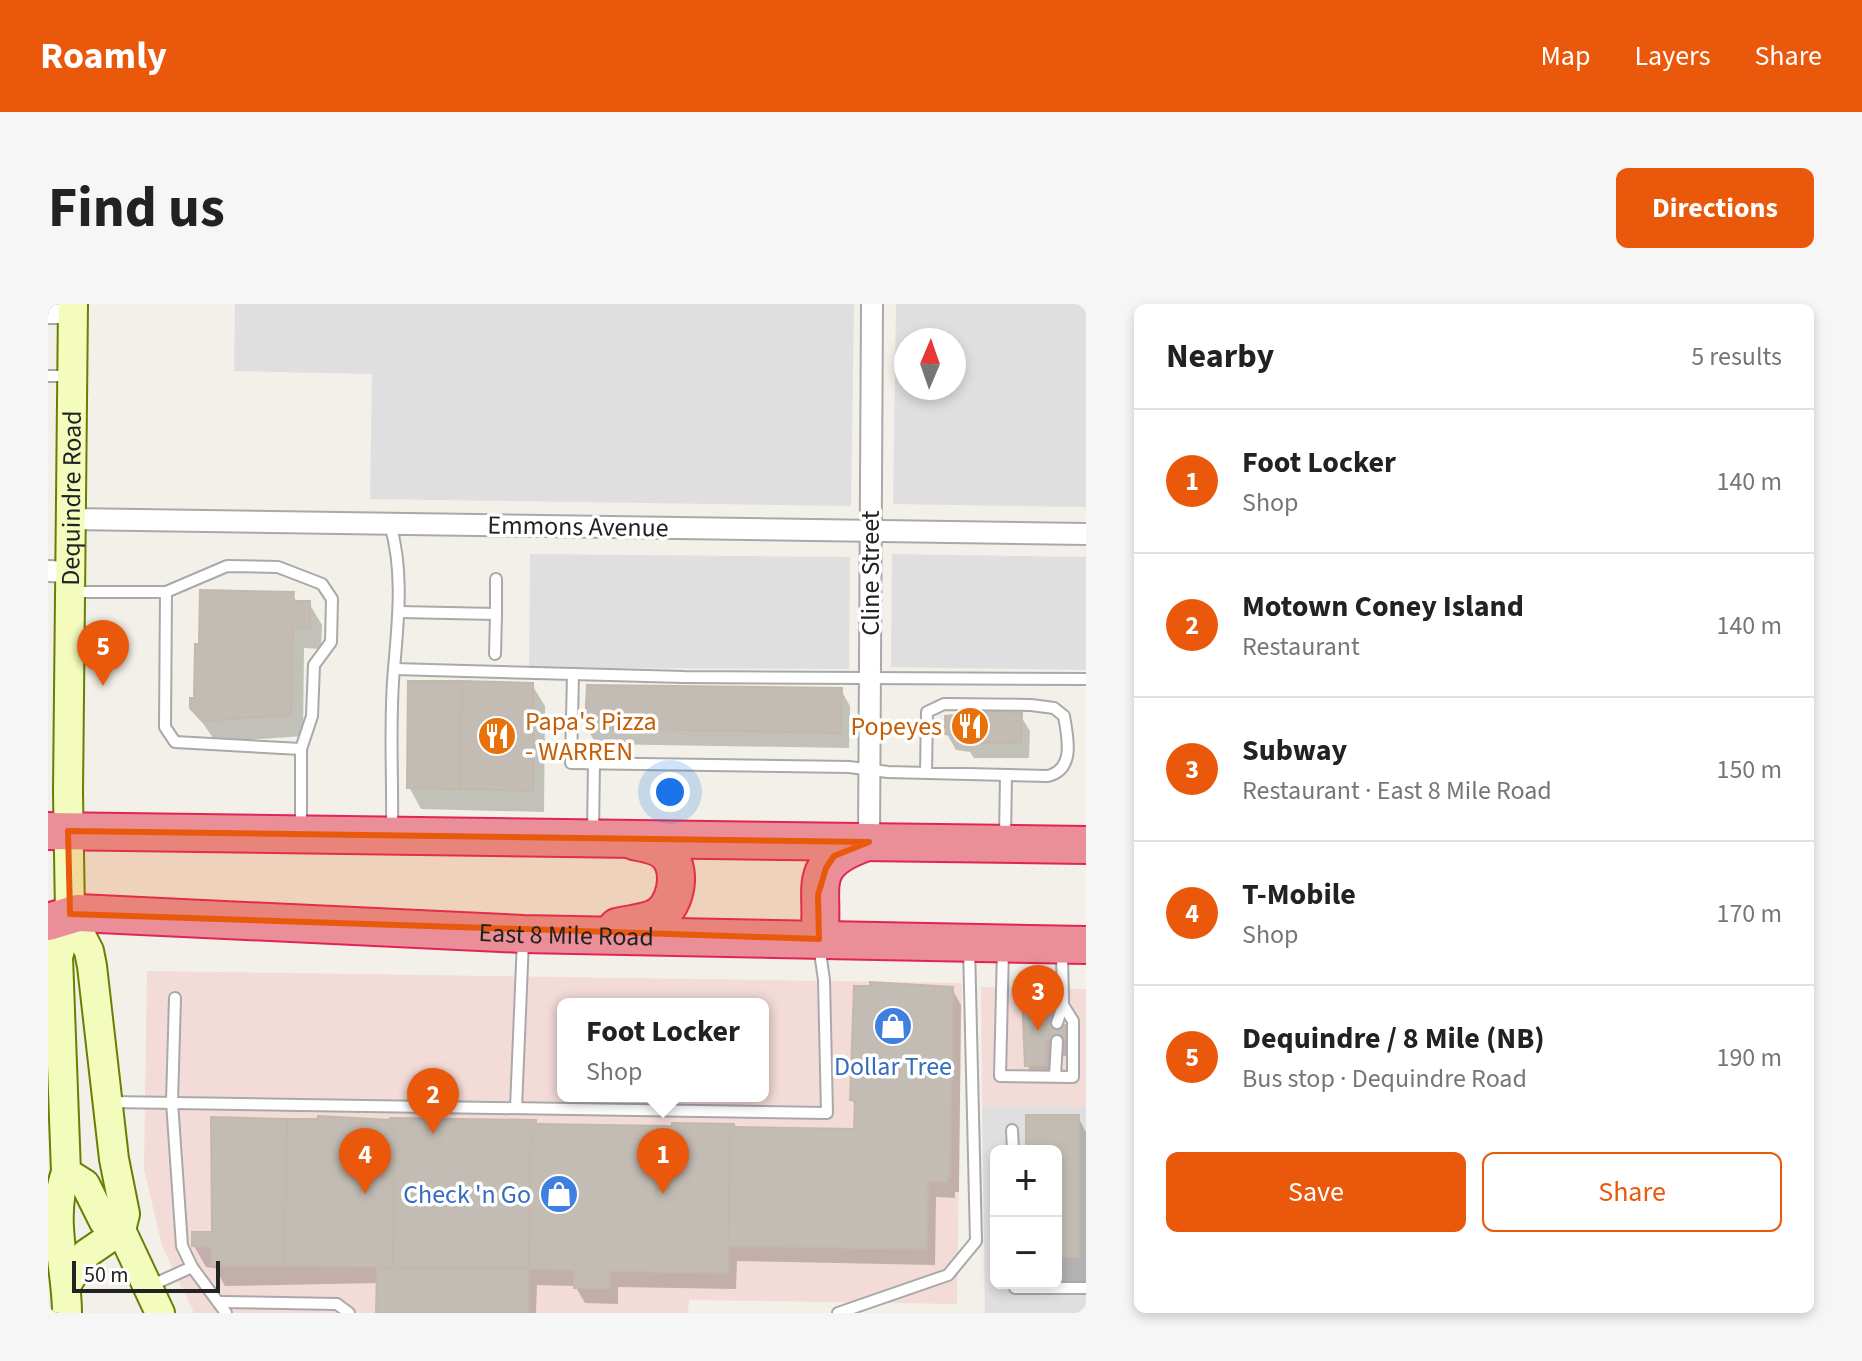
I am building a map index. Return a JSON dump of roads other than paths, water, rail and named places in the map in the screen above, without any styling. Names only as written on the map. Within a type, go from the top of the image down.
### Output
[{"type":"highway","points":[[58,831],[1086,845]]},
{"type":"highway","points":[[528,934],[633,923],[655,918],[671,902],[675,870],[670,856],[660,847],[593,837]]},
{"type":"highway","points":[[819,939],[818,895],[826,868],[834,856],[869,842]]},
{"type":"highway","name":"East 8 Mile Road","points":[[62,907],[528,934],[1074,944]]},
{"type":"main road","name":"Dequindre Road","points":[[62,907],[58,831],[63,579],[71,519],[60,376],[65,310]]},
{"type":"main road","points":[[62,907],[55,1009],[62,1159],[58,1250],[65,1297]]},
{"type":"main road","points":[[62,907],[89,951],[92,966],[103,1073],[125,1214],[121,1230],[160,1313]]},
{"type":"main road","points":[[62,1159],[85,1184],[104,1222],[121,1230]]},
{"type":"main road","points":[[65,1297],[86,1254],[121,1230]]},
{"type":"street","name":"Cline Street","points":[[869,842],[872,304]]},
{"type":"street","name":"Emmons Avenue","points":[[71,519],[1086,534]]},
{"type":"lane","points":[[390,524],[397,547],[399,612],[394,669],[392,835]]},
{"type":"lane","points":[[63,579],[166,592],[227,566],[278,567],[322,584],[332,599],[331,642],[314,665],[312,716],[301,749],[301,833]]},
{"type":"lane","points":[[495,654],[496,579]]},
{"type":"lane","points":[[166,592],[165,727],[175,742],[301,749]]},
{"type":"lane","points":[[399,612],[496,614]]},
{"type":"lane","points":[[394,669],[870,679],[1086,679]]},
{"type":"lane","points":[[573,674],[571,763],[870,768],[926,773],[1006,775],[1060,773],[1068,752],[1064,716],[1054,708],[1031,705],[944,704],[927,712],[926,773]]},
{"type":"lane","points":[[593,837],[594,763]]},
{"type":"lane","points":[[1005,844],[1006,775]]},
{"type":"lane","points":[[516,1108],[528,934]]},
{"type":"lane","points":[[107,1101],[827,1113],[819,939]]},
{"type":"lane","points":[[986,943],[1000,1076],[1073,1077],[1073,1021],[1063,1005]]},
{"type":"lane","points":[[838,1313],[948,1275],[976,1241],[986,943]]},
{"type":"lane","points":[[1057,1023],[1074,944]]},
{"type":"lane","points":[[175,998],[172,1102],[182,1246],[192,1267],[221,1302],[226,1313]]},
{"type":"lane","points":[[1055,1076],[1057,1041]]},
{"type":"lane","points":[[1012,1130],[1013,1145]]},
{"type":"lane","points":[[148,1287],[192,1267]]},
{"type":"lane","points":[[1062,1288],[1086,1288]]},
{"type":"lane","points":[[221,1302],[337,1304],[349,1313]]},
{"type":"place","name":"Dequindre / 8 Mile (NB)","points":[[103,686]]},
{"type":"place","name":"Popeyes","points":[[970,726]]},
{"type":"place","name":"Papa's Pizza - WARREN","points":[[497,736]]},
{"type":"place","name":"Dollar Tree","points":[[893,1026]]},
{"type":"place","name":"Subway","points":[[1038,1031]]},
{"type":"place","name":"Motown Coney Island","points":[[433,1134]]},
{"type":"place","name":"T-Mobile","points":[[365,1194]]},
{"type":"place","name":"Check 'n Go","points":[[559,1194]]},
{"type":"place","name":"Foot Locker","points":[[663,1194]]}]
